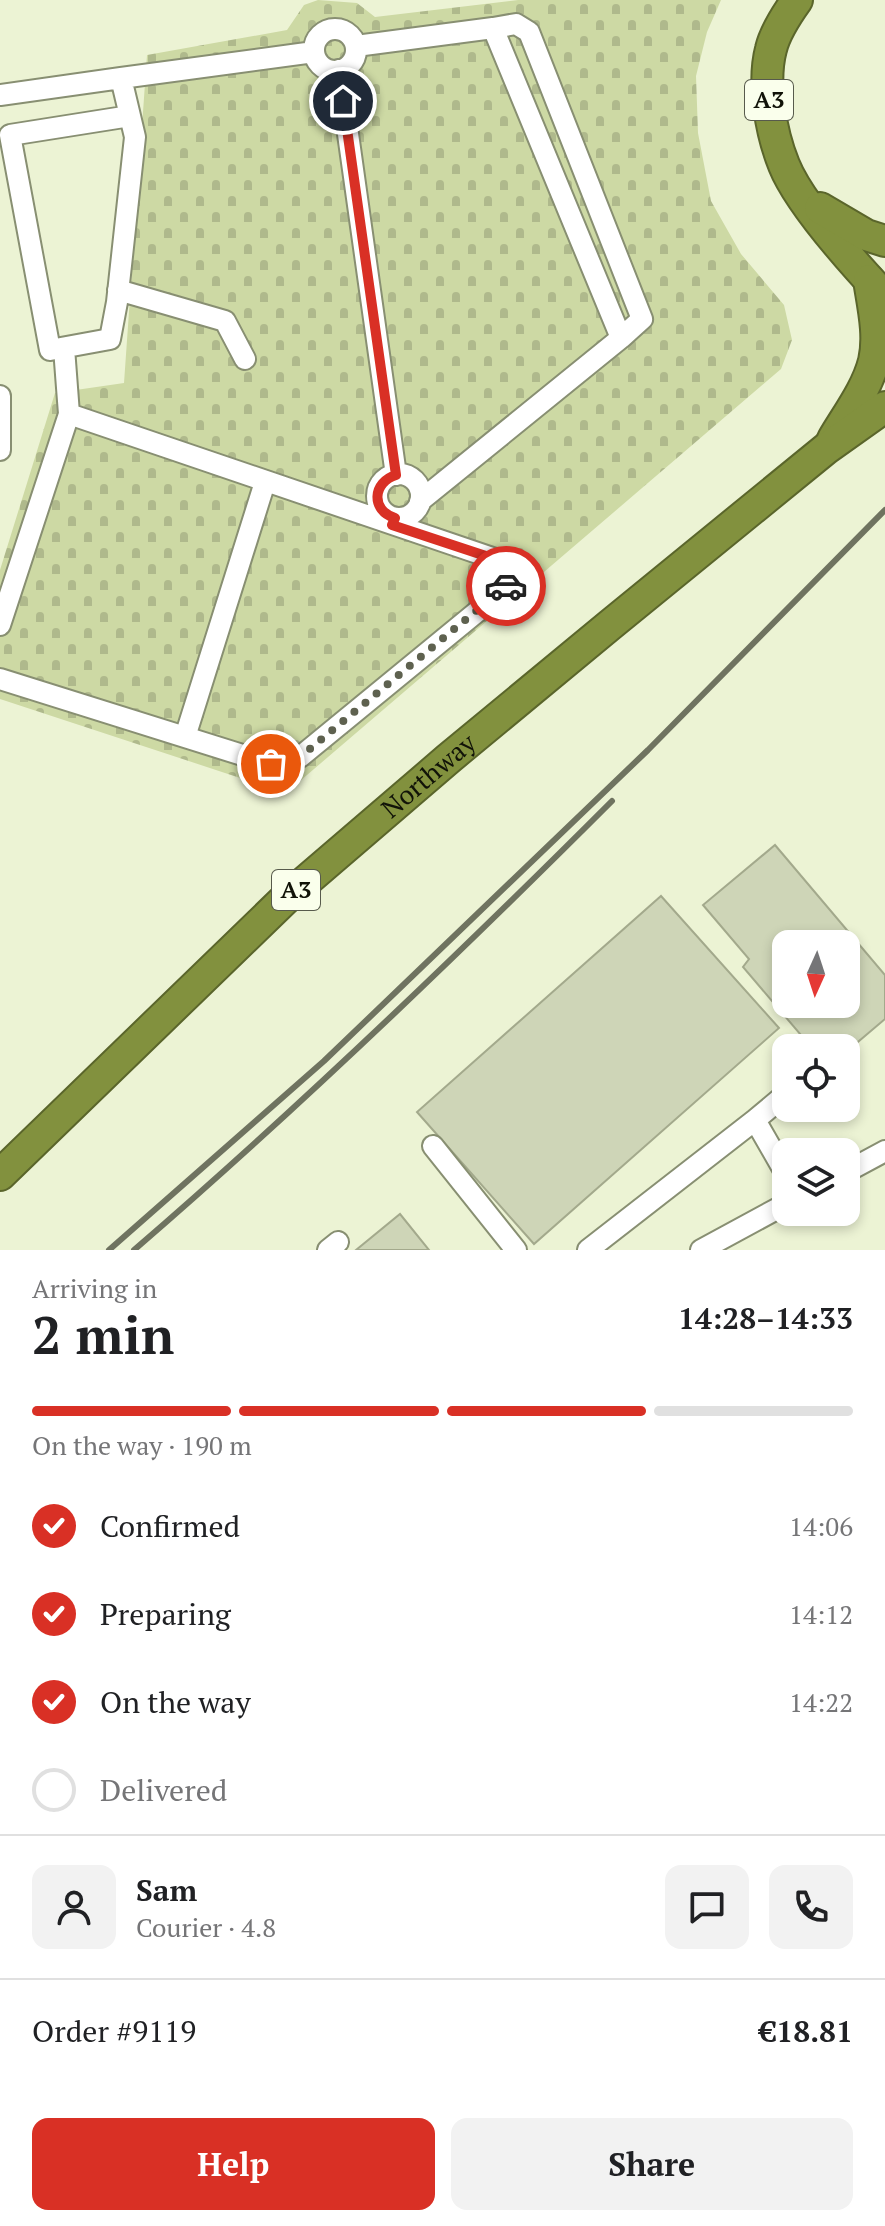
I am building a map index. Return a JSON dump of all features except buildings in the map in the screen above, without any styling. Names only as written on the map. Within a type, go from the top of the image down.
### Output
[{"type":"highway","name":"A3","points":[[797,0],[771,49],[768,91],[774,134],[781,156],[804,199],[877,288]]},
{"type":"highway","points":[[804,199],[866,235],[885,241]]},
{"type":"highway","points":[[827,448],[874,361],[877,288]]},
{"type":"highway","name":"Northway","points":[[0,1175],[285,899],[471,739],[827,448],[885,407]]},
{"type":"street","points":[[356,46],[516,24],[529,32],[642,319],[420,501],[409,515],[394,521]]},
{"type":"street","points":[[493,28],[621,338]]},
{"type":"street","points":[[336,29],[348,34],[356,46],[350,64],[332,71],[319,64],[314,52],[322,33],[336,29]]},
{"type":"street","points":[[0,95],[314,52]]},
{"type":"street","points":[[339,70],[396,475]]},
{"type":"street","points":[[121,78],[135,137],[110,339],[50,350],[10,135],[130,116]]},
{"type":"street","points":[[118,290],[225,321],[245,359]]},
{"type":"street","points":[[0,625],[69,414],[64,348]]},
{"type":"street","points":[[0,396],[0,450]]},
{"type":"street","points":[[0,679],[271,764],[288,762],[300,757],[506,588],[507,563],[394,521],[265,482],[69,414]]},
{"type":"street","points":[[394,521],[383,511],[377,499],[380,485],[396,475],[405,475],[416,484],[420,501]]},
{"type":"street","points":[[185,737],[265,482]]},
{"type":"street","points":[[588,1250],[772,1106]]},
{"type":"street","points":[[755,1120],[772,1150]]},
{"type":"street","points":[[433,1146],[516,1250]]},
{"type":"street","points":[[860,1164],[885,1151]]},
{"type":"street","points":[[708,1248],[772,1212]]},
{"type":"green space","points":[[318,0],[357,3],[375,17],[518,0],[721,0],[707,32],[696,76],[698,133],[711,201],[741,254],[784,305],[792,340],[781,369],[286,793],[0,699],[0,570],[55,393],[124,383],[147,55],[287,30],[304,5]]},
{"type":"railway","points":[[109,1250],[324,1061],[648,750],[885,510]]},
{"type":"railway","points":[[134,1250],[377,1030],[612,801]]},
{"type":"way so far","points":[[271,764],[300,757],[506,586]]},
{"type":"route","points":[[343,101],[396,475],[380,485],[377,492],[379,505],[388,516],[395,518],[392,525],[507,563],[506,586]]}]
